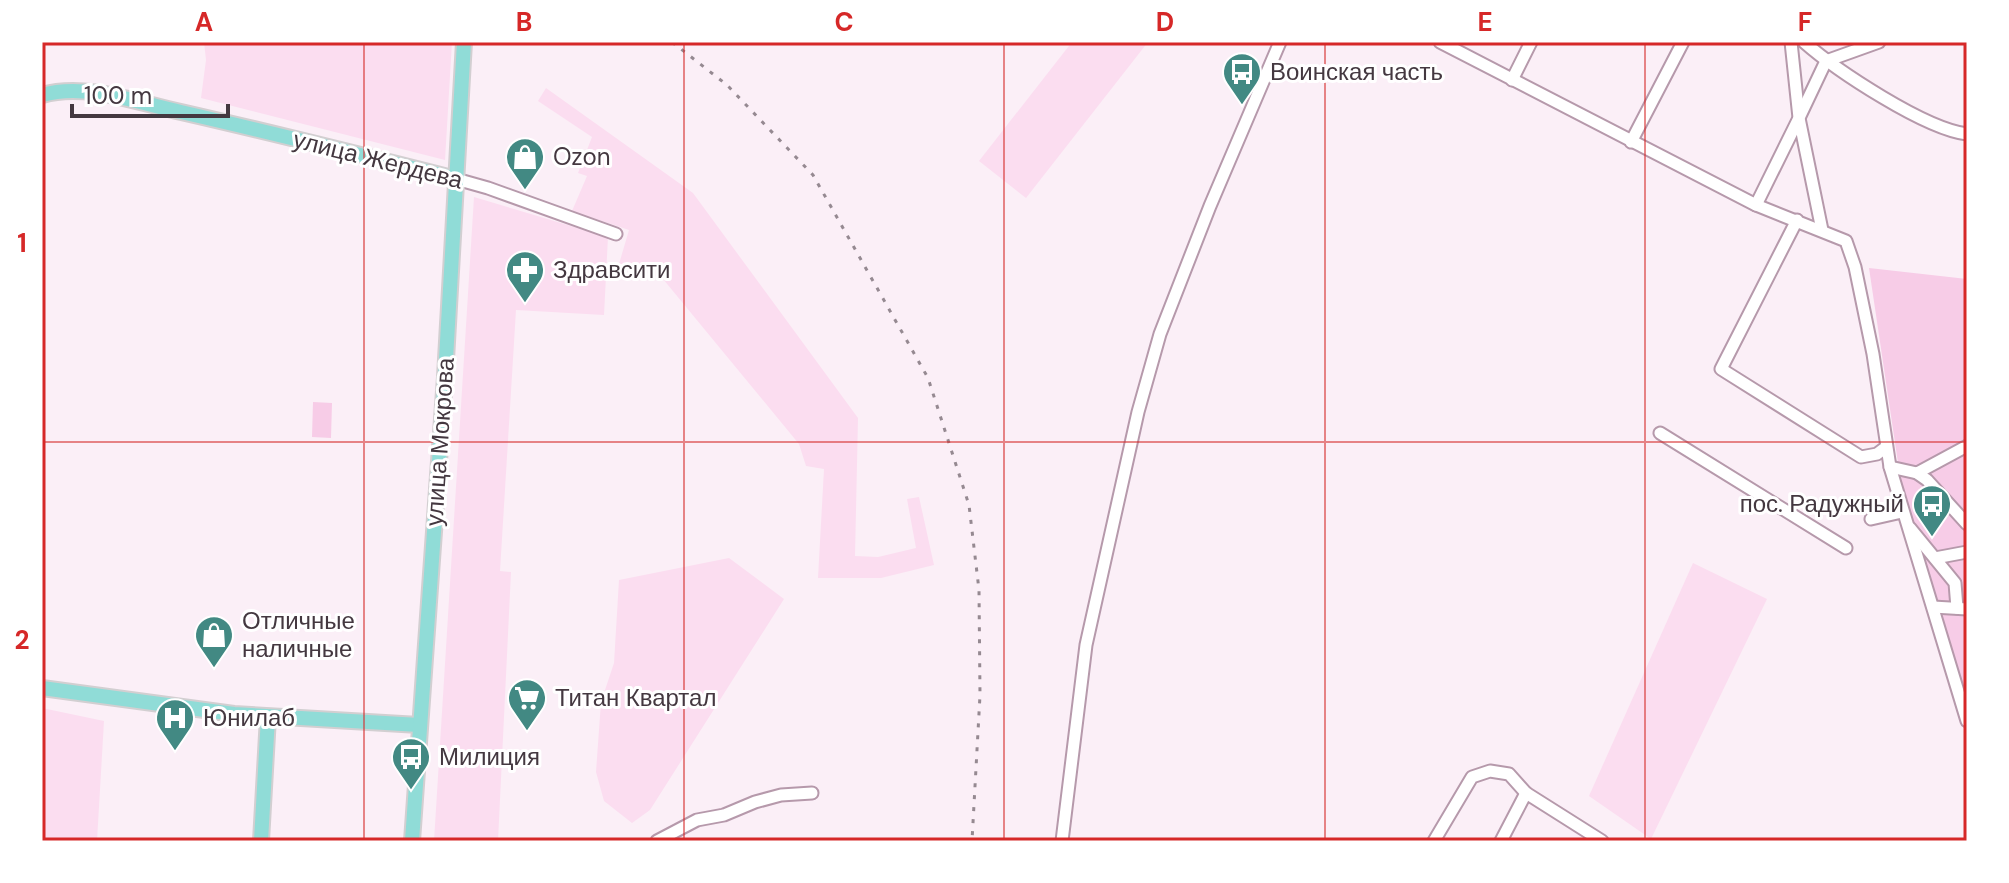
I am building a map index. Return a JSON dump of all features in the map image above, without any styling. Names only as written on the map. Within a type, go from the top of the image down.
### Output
[{"type":"main road","name":"улица Мокрова","points":[[412,841],[445,377],[464,42]]},
{"type":"main road","name":"улица Жердева","points":[[42,95],[56,91],[88,92],[251,128],[456,179]]},
{"type":"main road","points":[[42,688],[268,717],[419,725]]},
{"type":"main road","points":[[261,841],[268,717]]},
{"type":"street","points":[[1062,841],[1086,645],[1138,412],[1160,334],[1210,206],[1280,42]]},
{"type":"street","points":[[1440,42],[1756,205],[1846,241],[1855,267],[1873,354],[1885,448],[1967,721]]},
{"type":"street","points":[[1512,80],[1531,42]]},
{"type":"street","points":[[1631,142],[1683,42]]},
{"type":"street","points":[[1791,42],[1799,118],[1822,230]]},
{"type":"street","points":[[1804,42],[1826,61],[1929,123],[1967,134]]},
{"type":"street","points":[[1756,205],[1826,61],[1879,42]]},
{"type":"street","name":"улица Жердева","points":[[456,179],[616,234]]},
{"type":"street","points":[[1797,220],[1721,369],[1861,457],[1877,454],[1885,448]]},
{"type":"street","points":[[1660,433],[1846,548]]},
{"type":"street","points":[[1917,473],[1967,446]]},
{"type":"street","points":[[1890,467],[1917,473],[1927,480],[1967,524]]},
{"type":"street","points":[[1871,519],[1904,518]]},
{"type":"street","points":[[1904,518],[1955,583],[1962,608],[1933,607]]},
{"type":"street","points":[[1935,558],[1967,552]]},
{"type":"street","points":[[1434,841],[1472,777],[1490,771],[1509,774],[1526,793],[1602,841]]},
{"type":"street","points":[[657,841],[697,820],[724,815],[755,802],[781,795],[812,793]]},
{"type":"street","points":[[1501,841],[1526,793]]},
{"type":"shaded area","points":[[204,42],[452,42],[445,160],[201,98],[206,60]]},
{"type":"shaded area","points":[[1072,42],[1148,42],[1026,198],[979,161]]},
{"type":"shaded area","points":[[546,88],[693,193],[858,418],[855,556],[878,557],[916,548],[907,499],[919,497],[934,565],[881,578],[818,578],[824,469],[806,466],[799,444],[663,279],[619,264],[629,230],[572,211],[587,176],[578,173],[592,137],[538,101]]},
{"type":"shaded area","points":[[474,197],[608,237],[604,315],[516,310],[500,571],[511,572],[498,841],[434,841]]},
{"type":"shaded area","points":[[1869,268],[1967,279],[1967,709],[1901,483]]},
{"type":"shaded area","points":[[313,402],[332,403],[331,438],[312,437]]},
{"type":"shaded area","points":[[729,558],[784,599],[650,810],[632,823],[604,801],[596,772],[601,702],[614,663],[619,580]]},
{"type":"shaded area","points":[[1693,563],[1767,599],[1651,839],[1589,796]]},
{"type":"shaded area","points":[[42,708],[104,721],[97,841],[42,841]]},
{"type":"railway","points":[[672,42],[727,85],[813,175],[928,378],[969,505],[979,590],[980,695],[972,841]]},
{"type":"place","name":"Воинская часть","points":[[1242,106]]},
{"type":"place","name":"Ozon","points":[[525,191]]},
{"type":"place","name":"Здравсити","points":[[525,304]]},
{"type":"place","name":"пос. Радужный","points":[[1932,538]]},
{"type":"place","name":"Отличные наличные","points":[[214,669]]},
{"type":"place","name":"Титан Квартал","points":[[527,732]]},
{"type":"place","name":"Юнилаб","points":[[175,752]]},
{"type":"place","name":"Милиция","points":[[411,791]]}]
